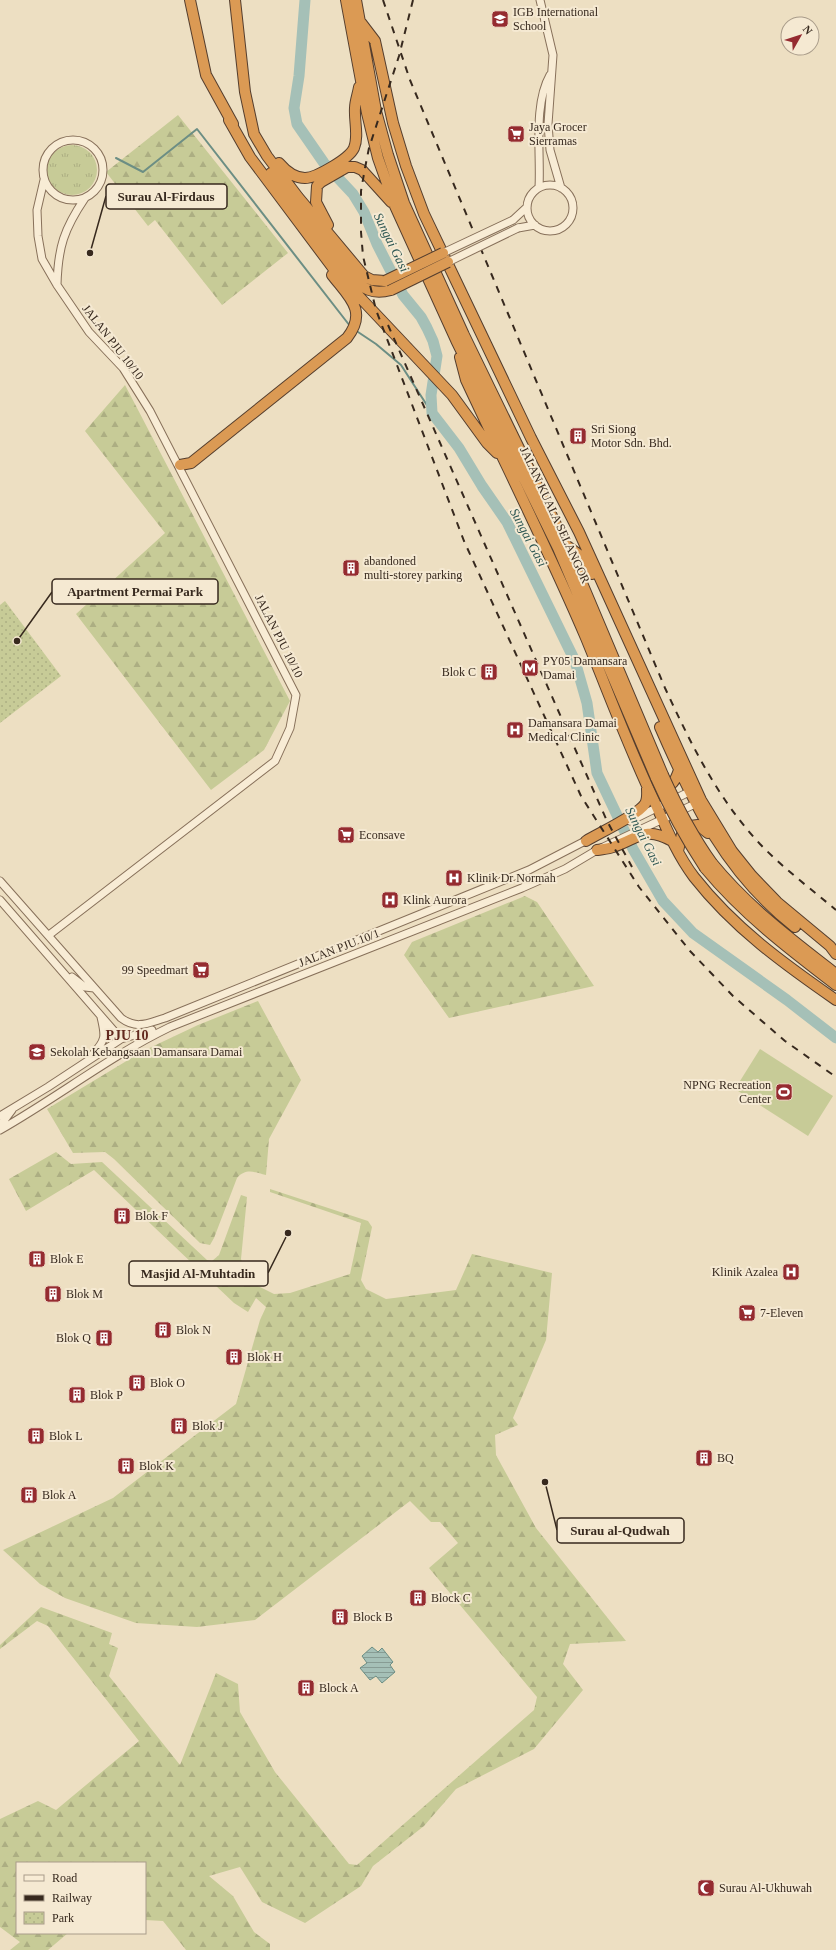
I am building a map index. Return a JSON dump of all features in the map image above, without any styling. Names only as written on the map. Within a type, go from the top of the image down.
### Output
[{"type":"highway","points":[[190,0],[206,75],[250,157],[336,272],[452,395],[487,444],[502,459]]},
{"type":"highway","points":[[235,0],[245,92],[254,134],[267,156],[294,191],[364,276],[372,280],[385,281],[446,258]]},
{"type":"highway","name":"JALAN KUALA SELANGOR","points":[[346,0],[360,83],[378,158],[396,206],[456,340],[558,548],[660,776]]},
{"type":"highway","name":"JALAN KUALA SELANGOR","points":[[356,0],[376,111],[388,155],[404,203],[464,335],[566,545],[660,776],[671,812],[689,844],[737,893],[759,913],[836,974]]},
{"type":"highway","points":[[359,20],[375,41],[393,123],[406,166],[424,214],[514,399],[531,438],[579,532],[701,800],[732,851],[752,876],[777,902],[830,946],[836,954]]},
{"type":"highway","points":[[254,134],[286,170],[295,176],[318,179],[345,163],[354,148],[356,137],[355,107],[360,83]]},
{"type":"highway","points":[[229,120],[354,280],[362,287],[375,292],[391,290],[446,258]]},
{"type":"highway","points":[[345,163],[362,170],[396,206]]},
{"type":"highway","points":[[318,179],[316,202],[343,250]]},
{"type":"highway","points":[[180,465],[191,464],[342,344],[351,334],[358,320],[357,312],[353,303],[317,256],[308,233]]},
{"type":"highway","points":[[456,340],[466,380],[502,459],[559,576],[646,785],[672,841],[693,875],[718,906],[737,925],[775,957],[834,999]]},
{"type":"highway","points":[[566,545],[581,556],[594,577],[689,792],[715,839],[731,861],[770,906],[836,959]]},
{"type":"highway","points":[[646,785],[664,788],[670,786],[676,779],[679,770]]},
{"type":"highway","points":[[586,841],[639,814],[648,796],[646,785]]},
{"type":"highway","points":[[678,851],[682,834],[690,826],[698,825],[702,827],[715,839]]},
{"type":"highway","points":[[595,851],[639,835],[647,830],[664,836],[672,841]]},
{"type":"highway","name":"JALAN KUALA SELANGOR","points":[[709,865],[732,899],[754,920],[836,985]]},
{"type":"street","points":[[540,0],[553,55],[548,124],[550,150],[561,188]]},
{"type":"street","points":[[539,187],[541,102],[546,83],[551,74]]},
{"type":"street","points":[[74,140],[88,144],[100,156],[103,166],[103,176],[100,185],[93,193],[85,198],[66,200],[56,195],[44,180],[43,170],[45,160],[50,151],[58,144],[74,140]]},
{"type":"street","name":"JALAN PJU 10/10","points":[[44,180],[37,210],[38,236],[42,259],[57,285],[89,332],[123,368],[150,411],[180,465],[296,695],[290,728],[275,761],[49,935]]},
{"type":"street","points":[[554,185],[561,188],[571,198],[573,205],[570,219],[558,229],[551,231],[544,230],[530,220],[527,207],[529,199],[533,192],[539,187],[554,185]]},
{"type":"street","points":[[57,285],[57,264],[62,237],[72,217],[85,198]]},
{"type":"street","points":[[446,258],[512,220],[527,207]]},
{"type":"street","points":[[446,258],[518,228],[535,225]]},
{"type":"street","points":[[639,814],[657,808],[689,792]]},
{"type":"street","points":[[647,830],[662,819],[695,804]]},
{"type":"street","points":[[586,841],[595,841],[597,844],[595,851]]},
{"type":"street","name":"JALAN PJU 10/1","points":[[94,988],[121,1018],[130,1025],[138,1025],[165,1018],[529,870],[586,841]]},
{"type":"street","name":"JALAN PJU 10/1","points":[[0,1130],[39,1107],[121,1052],[170,1027],[522,888],[565,869],[595,851]]},
{"type":"street","points":[[0,881],[94,988]]},
{"type":"street","points":[[0,900],[121,1039],[121,1052]]},
{"type":"street","points":[[63,971],[85,987],[94,988]]},
{"type":"street","points":[[87,1062],[104,1040],[100,1014]]},
{"type":"street","points":[[0,1116],[121,1039],[145,1034],[156,1028],[170,1027]]},
{"type":"street","points":[[0,1126],[15,1107]]},
{"type":"green space","points":[[178,115],[288,253],[222,305],[155,220],[148,226],[106,172]]},
{"type":"green space","points":[[67,145],[77,145],[90,152],[97,165],[97,175],[90,188],[77,195],[67,195],[58,191],[51,184],[47,175],[47,165],[51,156],[58,149]]},
{"type":"green space","points":[[125,385],[290,701],[264,750],[211,790],[76,614],[165,533],[85,431]]},
{"type":"green space","points":[[5,601],[61,676],[0,723],[0,605]]},
{"type":"green space","points":[[525,896],[537,902],[594,986],[449,1018],[404,955],[412,942]]},
{"type":"green space","points":[[258,1001],[301,1080],[269,1139],[266,1175],[247,1172],[237,1178],[214,1238],[210,1245],[200,1243],[105,1152],[73,1153],[47,1109],[143,1051],[198,1025]]},
{"type":"green space","name":"NPNG Recreation Center","points":[[760,1049],[833,1096],[808,1136],[735,1089]]},
{"type":"green space","points":[[56,1152],[71,1164],[102,1162],[207,1260],[212,1261],[219,1255],[241,1195],[247,1197],[241,1259],[246,1272],[258,1286],[274,1294],[290,1293],[350,1274],[361,1223],[270,1192],[270,1189],[368,1221],[372,1227],[361,1280],[366,1289],[386,1299],[456,1290],[472,1254],[552,1273],[546,1340],[513,1418],[518,1425],[495,1435],[496,1455],[536,1528],[626,1641],[570,1644],[563,1664],[583,1690],[534,1749],[456,1789],[424,1826],[373,1866],[361,1886],[305,1923],[262,1902],[240,1867],[209,1876],[233,1896],[254,1932],[270,1944],[270,1950],[186,1950],[163,1921],[146,1920],[146,1862],[16,1862],[16,1934],[67,1934],[48,1950],[10,1950],[20,1942],[0,1927],[0,1819],[38,1801],[56,1810],[139,1741],[48,1626],[37,1621],[0,1649],[0,1645],[41,1607],[112,1633],[109,1644],[118,1648],[109,1676],[180,1765],[216,1673],[238,1684],[240,1712],[275,1772],[349,1864],[357,1865],[534,1710],[537,1697],[429,1568],[458,1543],[440,1522],[431,1522],[410,1501],[255,1620],[197,1627],[136,1623],[65,1598],[40,1584],[3,1550],[113,1498],[236,1404],[260,1320],[266,1307],[256,1298],[248,1312],[234,1303],[94,1170],[26,1211],[9,1179]]},
{"type":"water","points":[[372,1647],[378,1652],[382,1648],[393,1662],[390,1665],[395,1672],[382,1683],[376,1676],[370,1680],[360,1668],[367,1663],[362,1656]]},
{"type":"waterway","name":"Sungai Gasi","points":[[305,0],[299,76],[294,108],[297,124],[324,163],[353,194],[364,212],[377,244],[403,295],[421,317],[427,328],[433,341],[437,356],[431,395],[432,413],[459,448],[482,486],[507,522],[575,661],[587,703],[597,773],[633,849],[663,901],[693,933],[787,1000],[836,1038]]},
{"type":"waterway","points":[[116,158],[143,172],[197,129],[350,326]]},
{"type":"waterway","points":[[355,330],[376,344],[401,365],[432,413]]},
{"type":"railway","points":[[383,0],[410,80],[665,688],[685,730],[718,789],[760,844],[797,878],[836,910]]},
{"type":"railway","points":[[413,0],[399,56],[369,148],[365,168],[361,191],[361,232],[363,256],[376,310],[464,541],[581,796],[639,887],[690,951],[733,996],[785,1041],[836,1077]]},
{"type":"railway","points":[[388,325],[607,821],[632,867]]},
{"type":"place","name":"IGB International School","points":[[500,19]]},
{"type":"place","name":"Jaya Grocer Sierramas","points":[[516,134]]},
{"type":"place","name":"Surau Al-Firdaus","points":[[90,253]]},
{"type":"place","name":"Sri Siong Motor Sdn. Bhd.","points":[[578,436]]},
{"type":"place","name":"abandoned multi-storey parking","points":[[351,568]]},
{"type":"place","name":"Apartment Permai Park","points":[[17,641]]},
{"type":"place","name":"PY05 Damansara Damai","points":[[530,668]]},
{"type":"place","name":"Blok C","points":[[489,672]]},
{"type":"place","name":"Damansara Damai Medical Clinic","points":[[515,730]]},
{"type":"place","name":"Econsave","points":[[346,835]]},
{"type":"place","name":"Klinik Dr Normah","points":[[454,878]]},
{"type":"place","name":"Klink Aurora","points":[[390,900]]},
{"type":"place","name":"99 Speedmart","points":[[201,970]]},
{"type":"place","name":"Sekolah Kebangsaan Damansara Damai","points":[[37,1052]]},
{"type":"place","name":"NPNG Recreation Center","points":[[784,1092]]},
{"type":"place","name":"Blok F","points":[[122,1216]]},
{"type":"place","name":"Masjid Al-Muhtadin","points":[[288,1233]]},
{"type":"place","name":"Blok E","points":[[37,1259]]},
{"type":"place","name":"Klinik Azalea","points":[[791,1272]]},
{"type":"place","name":"Blok M","points":[[53,1294]]},
{"type":"place","name":"7-Eleven","points":[[747,1313]]},
{"type":"place","name":"Blok N","points":[[163,1330]]},
{"type":"place","name":"Blok Q","points":[[104,1338]]},
{"type":"place","name":"Blok H","points":[[234,1357]]},
{"type":"place","name":"Blok O","points":[[137,1383]]},
{"type":"place","name":"Blok P","points":[[77,1395]]},
{"type":"place","name":"Blok J","points":[[179,1426]]},
{"type":"place","name":"Blok L","points":[[36,1436]]},
{"type":"place","name":"BQ","points":[[704,1458]]},
{"type":"place","name":"Blok K","points":[[126,1466]]},
{"type":"place","name":"Surau al-Qudwah","points":[[545,1482]]},
{"type":"place","name":"Blok A","points":[[29,1495]]},
{"type":"place","name":"Block C","points":[[418,1598]]},
{"type":"place","name":"Block B","points":[[340,1617]]},
{"type":"place","name":"Block A","points":[[306,1688]]},
{"type":"place","name":"Surau Al-Ukhuwah","points":[[706,1888]]},
{"type":"district","name":"PJU 10","points":[[127,1035]]}]
